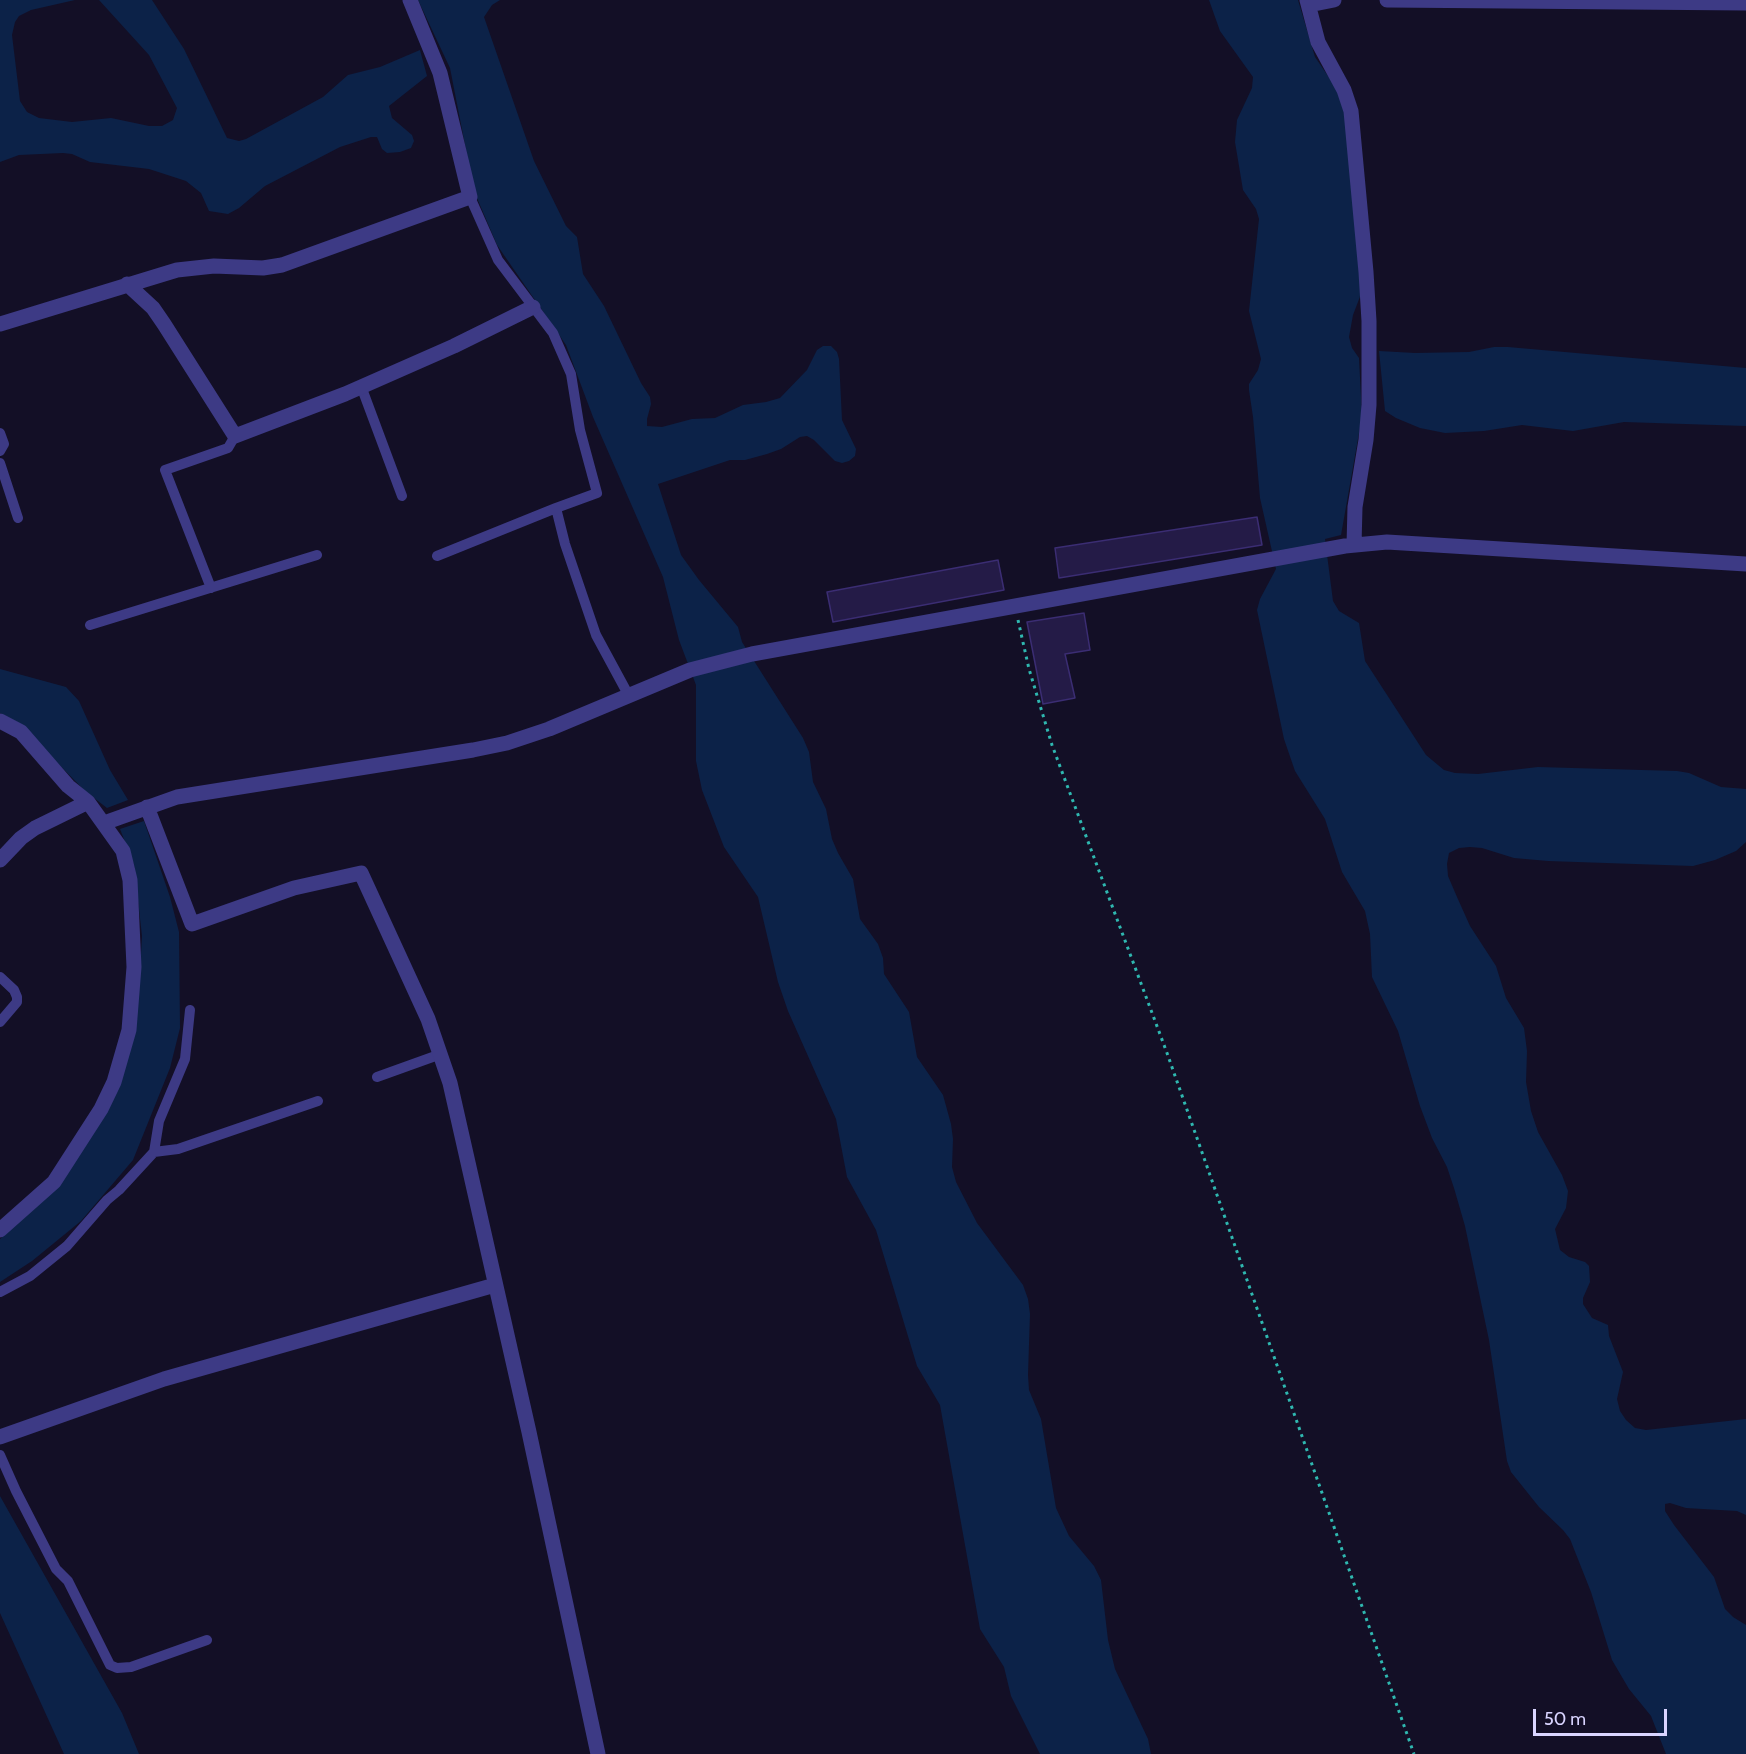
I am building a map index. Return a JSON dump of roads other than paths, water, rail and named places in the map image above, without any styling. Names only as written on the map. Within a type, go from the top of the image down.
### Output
[{"type":"street","points":[[0,324],[158,274],[197,267],[230,265],[263,268],[282,265],[470,197],[440,73],[410,0]]},
{"type":"street","points":[[1334,0],[1308,2],[1318,42],[1344,90],[1351,111],[1365,261],[1369,321],[1369,405],[1350,546]]},
{"type":"street","points":[[1387,0],[1746,3]]},
{"type":"street","points":[[127,284],[153,308],[235,436],[361,387],[454,346],[533,307]]},
{"type":"street","points":[[104,823],[177,797],[507,743],[549,729],[690,670],[752,654],[1350,546],[1387,542],[1746,564]]},
{"type":"street","points":[[0,721],[21,732],[68,786],[88,801],[123,851],[130,880],[134,967],[129,1030],[114,1082],[101,1109],[54,1182],[0,1230]]},
{"type":"street","points":[[0,860],[21,838],[35,828],[88,801]]},
{"type":"street","points":[[147,807],[192,924],[294,888],[361,873],[424,1008],[450,1083],[529,1432],[598,1754]]},
{"type":"street","points":[[0,1437],[164,1379],[495,1285]]},
{"type":"lane","points":[[437,556],[597,493],[580,429],[571,374],[553,333],[498,260],[470,197]]},
{"type":"lane","points":[[361,387],[402,496]]},
{"type":"lane","points":[[0,433],[4,444],[0,451]]},
{"type":"lane","points":[[211,588],[165,470],[228,448],[235,436]]},
{"type":"lane","points":[[0,463],[18,518]]},
{"type":"lane","points":[[556,508],[565,544],[596,635],[629,696]]},
{"type":"lane","points":[[90,625],[317,555]]},
{"type":"lane","points":[[0,977],[14,990],[17,997],[17,1002],[0,1022]]},
{"type":"lane","points":[[0,1292],[30,1276],[67,1246],[107,1200],[154,1152],[159,1121],[185,1059],[190,1010]]},
{"type":"lane","points":[[377,1077],[441,1054]]},
{"type":"lane","points":[[154,1152],[178,1149],[318,1101]]},
{"type":"lane","points":[[0,1455],[56,1569],[68,1581],[110,1665],[117,1668],[131,1666],[207,1640]]},
{"type":"water","points":[[0,0],[75,0],[31,10],[19,16],[15,22],[12,35],[20,101],[27,112],[39,118],[72,122],[111,118],[149,126],[162,126],[173,120],[177,108],[149,55],[99,0],[152,0],[184,49],[227,138],[239,141],[246,139],[323,97],[348,75],[380,67],[420,50],[427,76],[389,106],[392,118],[412,135],[414,141],[411,148],[400,152],[387,153],[382,149],[377,137],[340,147],[265,186],[239,208],[228,214],[209,211],[201,193],[186,181],[149,169],[90,162],[72,154],[63,153],[19,155],[0,162]]},
{"type":"water","points":[[418,0],[500,0],[492,5],[484,17],[534,161],[566,226],[577,237],[583,274],[604,306],[650,397],[647,426],[662,427],[692,419],[715,418],[743,405],[780,398],[807,370],[817,350],[823,346],[831,346],[837,352],[842,420],[856,449],[855,456],[849,461],[842,463],[835,461],[807,436],[800,437],[781,449],[767,454],[745,460],[730,460],[658,484],[681,555],[738,627],[742,642],[803,738],[809,752],[813,782],[826,809],[832,839],[853,879],[860,919],[878,944],[883,958],[884,974],[909,1012],[917,1057],[943,1095],[951,1124],[952,1167],[956,1182],[977,1223],[1023,1285],[1030,1314],[1029,1390],[1041,1419],[1056,1508],[1069,1536],[1094,1566],[1101,1580],[1108,1640],[1115,1669],[1148,1739],[1151,1754],[1040,1754],[1011,1696],[1004,1667],[980,1629],[940,1405],[917,1366],[876,1230],[847,1177],[836,1119],[788,1011],[778,982],[758,897],[724,847],[702,790],[696,761],[696,685],[679,640],[663,577],[593,417],[566,345],[497,245],[474,191],[450,68]]},
{"type":"water","points":[[1209,0],[1298,0],[1315,57],[1341,95],[1345,105],[1361,294],[1353,315],[1349,337],[1352,348],[1359,358],[1362,416],[1341,535],[1325,539],[1333,601],[1339,611],[1359,623],[1365,661],[1426,755],[1444,770],[1455,773],[1478,774],[1538,767],[1677,771],[1689,773],[1721,787],[1746,789],[1746,842],[1736,851],[1693,866],[1548,861],[1514,858],[1482,848],[1470,847],[1459,848],[1449,853],[1447,864],[1448,876],[1470,926],[1496,966],[1506,998],[1524,1028],[1527,1051],[1526,1082],[1531,1111],[1538,1132],[1562,1175],[1568,1191],[1566,1208],[1555,1229],[1560,1250],[1589,1266],[1590,1282],[1583,1298],[1583,1304],[1592,1318],[1608,1325],[1609,1336],[1623,1372],[1617,1399],[1620,1411],[1635,1428],[1646,1430],[1746,1419],[1746,1515],[1737,1511],[1686,1508],[1670,1503],[1665,1504],[1665,1511],[1714,1577],[1725,1609],[1746,1625],[1746,1754],[1666,1754],[1651,1716],[1629,1689],[1612,1660],[1591,1592],[1570,1539],[1539,1507],[1511,1472],[1507,1461],[1489,1340],[1465,1226],[1454,1188],[1420,1106],[1398,1031],[1372,977],[1370,934],[1365,911],[1342,872],[1325,819],[1295,771],[1284,739],[1257,610],[1260,599],[1276,569],[1260,498],[1249,390],[1249,384],[1258,370],[1261,359],[1249,311],[1259,219],[1256,209],[1243,190],[1235,142],[1237,120],[1252,88],[1253,77],[1220,31]]},
{"type":"water","points":[[1494,347],[1746,368],[1746,426],[1624,422],[1573,431],[1522,425],[1484,431],[1445,433],[1420,428],[1385,411],[1379,351],[1469,352]]},
{"type":"water","points":[[0,669],[66,687],[79,701],[110,770],[128,800],[107,808],[85,791],[17,722],[0,713]]},
{"type":"water","points":[[144,821],[170,897],[179,932],[180,1028],[170,1068],[133,1160],[81,1221],[32,1261],[0,1282],[0,1239],[49,1195],[95,1131],[140,972],[142,936],[134,865],[120,829]]},
{"type":"water","points":[[0,1496],[122,1713],[139,1754],[64,1754],[0,1613]]}]
